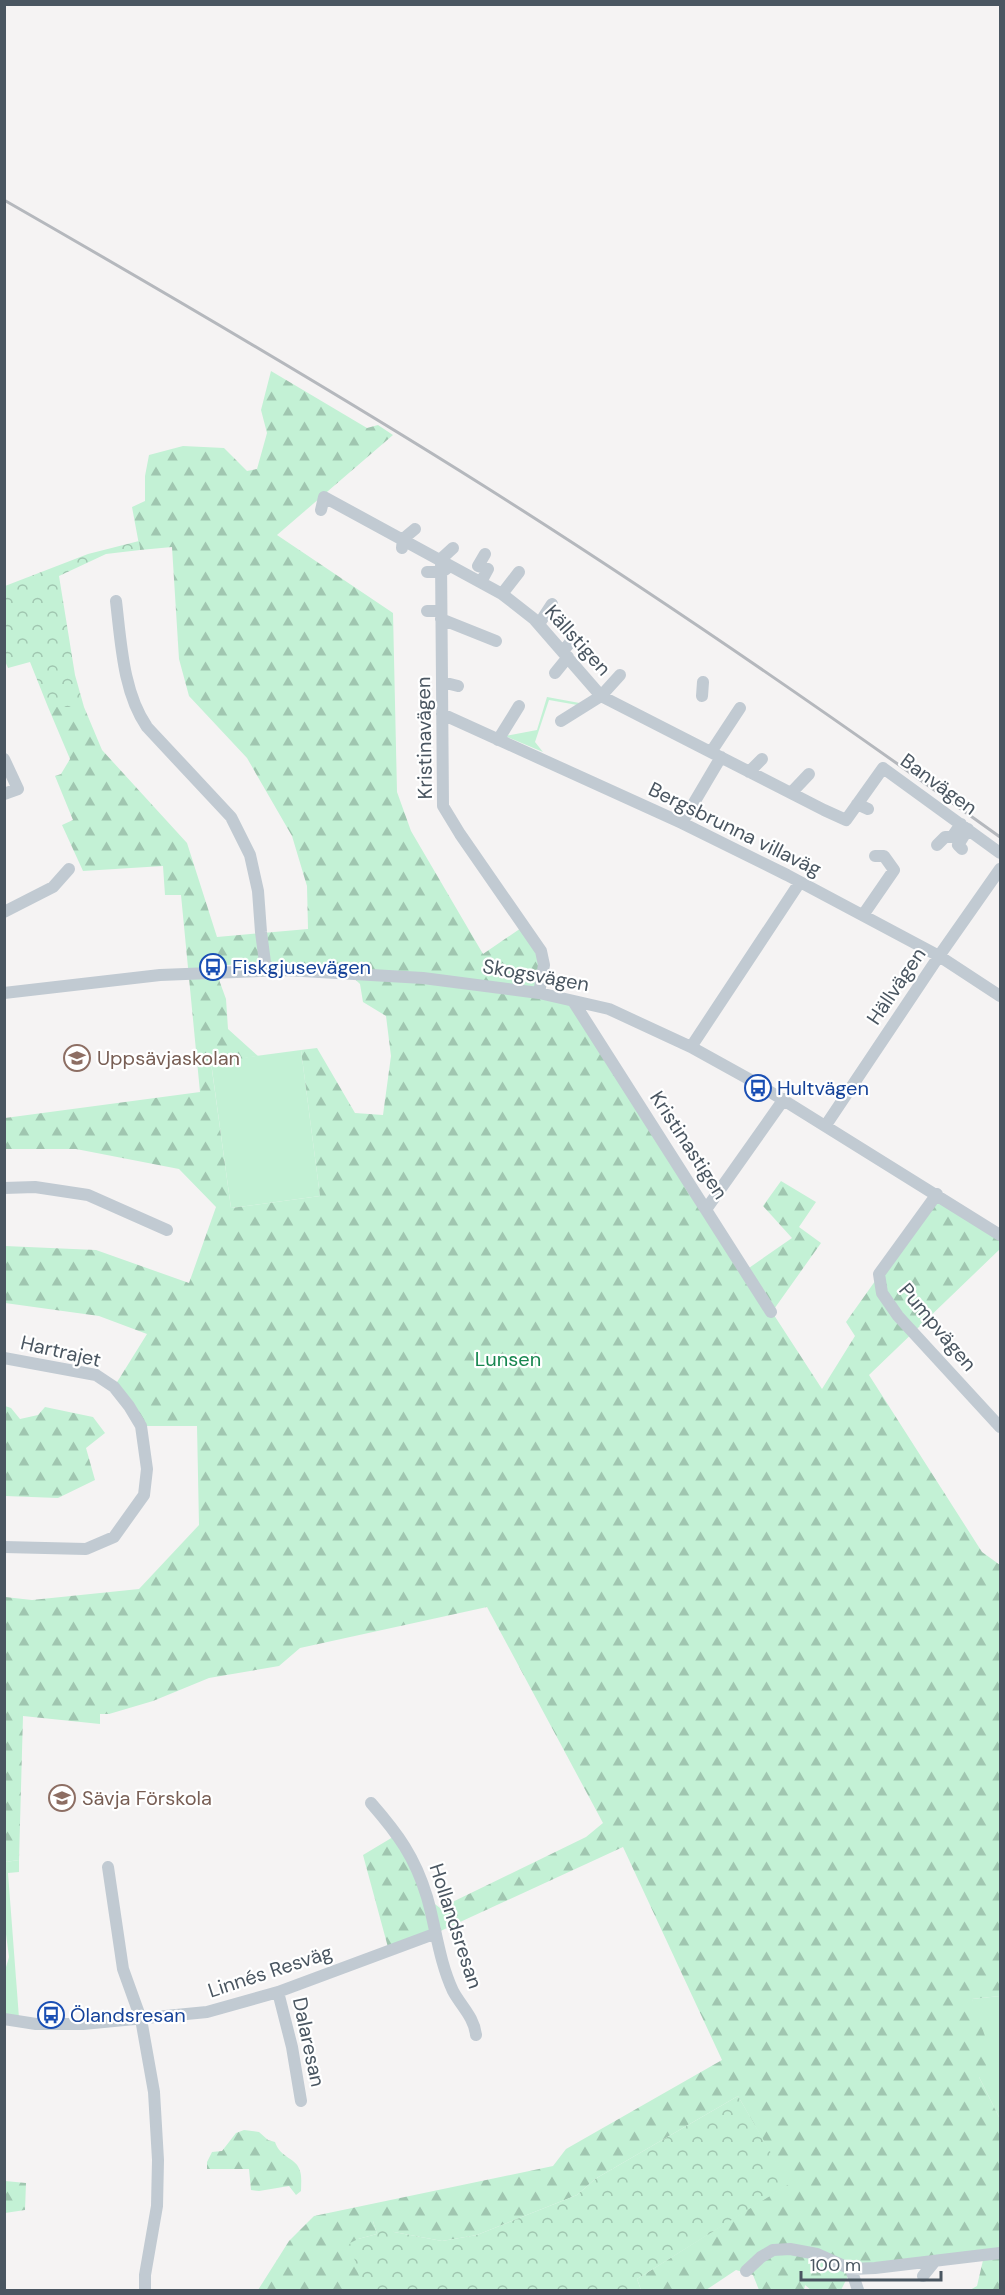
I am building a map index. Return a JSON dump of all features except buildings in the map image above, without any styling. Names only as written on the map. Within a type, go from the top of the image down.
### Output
[{"type":"street","name":"Källstigen","points":[[321,510],[324,497],[348,508],[402,544],[441,566],[453,566],[485,588],[502,594],[514,609],[539,624],[601,696],[660,730],[749,771],[765,774],[775,790],[791,793],[821,812],[846,820],[863,807],[871,778],[883,768]]},
{"type":"street","points":[[402,544],[415,529]]},
{"type":"street","points":[[427,572],[441,566],[453,548]]},
{"type":"street","points":[[485,554],[478,566],[488,569],[485,588]]},
{"type":"street","name":"Kristinavägen","points":[[441,566],[443,806],[541,951],[544,965],[539,993]]},
{"type":"street","points":[[502,594],[519,572]]},
{"type":"street","points":[[116,601],[122,654],[135,711],[147,727],[231,817],[250,855],[258,891],[266,970]]},
{"type":"street","points":[[539,624],[552,604]]},
{"type":"street","points":[[427,611],[441,615],[496,641]]},
{"type":"street","points":[[555,673],[573,639]]},
{"type":"street","points":[[561,721],[601,696],[620,675]]},
{"type":"street","points":[[442,682],[458,686]]},
{"type":"street","points":[[702,682],[702,696]]},
{"type":"street","points":[[498,740],[519,706]]},
{"type":"street","points":[[682,823],[740,708]]},
{"type":"street","name":"Bergsbrunna villaväg","points":[[442,714],[682,823],[800,882],[939,956],[1000,996]]},
{"type":"street","points":[[4,759],[18,789],[4,794]]},
{"type":"street","points":[[749,771],[762,759]]},
{"type":"street","name":"Banvägen","points":[[883,768],[1000,853]]},
{"type":"street","points":[[791,793],[809,774]]},
{"type":"street","points":[[937,844],[945,837],[952,837],[964,827]]},
{"type":"street","points":[[962,849],[958,845],[964,827]]},
{"type":"street","points":[[863,915],[894,870],[884,856],[875,856]]},
{"type":"street","points":[[4,912],[53,887],[69,869]]},
{"type":"street","name":"Hällvägen","points":[[826,1125],[1000,869]]},
{"type":"street","points":[[691,1047],[800,882]]},
{"type":"street","name":"Skogsvägen","points":[[4,993],[149,976],[266,970],[423,978],[539,993],[609,1009],[691,1047],[784,1099],[1000,1234]]},
{"type":"street","name":"Kristinastigen","points":[[573,1001],[707,1208],[771,1312]]},
{"type":"street","points":[[707,1208],[784,1099]]},
{"type":"street","points":[[4,1188],[35,1187],[88,1195],[167,1230]]},
{"type":"street","name":"Pumpvägen","points":[[938,1194],[879,1274],[882,1293],[897,1316],[1000,1427]]},
{"type":"street","name":"Hartrajet","points":[[4,1358],[96,1375],[114,1387],[141,1426],[147,1469],[144,1495],[114,1537],[86,1549],[4,1548]]},
{"type":"street","name":"Hollandsresan","points":[[370,1803],[398,1834],[415,1863],[428,1898],[434,1934],[453,1991],[475,2025],[476,2035]]},
{"type":"street","points":[[108,1867],[123,1969],[141,2019],[154,2092],[158,2160],[157,2206],[145,2275],[145,2290]]},
{"type":"street","name":"Linnés Resväg","points":[[4,2019],[36,2024],[83,2024],[207,2012],[278,1992],[434,1934]]},
{"type":"street","name":"Dalaresan","points":[[278,1992],[292,2047],[301,2101]]},
{"type":"street","points":[[746,2271],[761,2257],[773,2250],[790,2249],[817,2254],[851,2269],[1000,2253]]},
{"type":"street","points":[[923,2276],[934,2261]]},
{"type":"street","points":[[851,2269],[858,2290]]},
{"type":"green space","name":"Lunsen","points":[[271,371],[367,428],[378,425],[393,435],[277,535],[393,613],[397,792],[411,831],[483,954],[524,926],[541,951],[539,993],[573,1001],[746,1270],[792,1238],[763,1206],[781,1181],[816,1202],[799,1227],[821,1243],[772,1312],[822,1389],[855,1336],[846,1322],[937,1194],[1000,1235],[1000,1249],[869,1375],[982,1552],[1000,1565],[1000,1996],[972,1999],[992,2056],[979,2077],[1000,2119],[1000,2290],[970,2290],[977,2286],[984,2256],[849,2274],[841,2290],[811,2290],[805,2285],[804,2290],[759,2290],[753,2275],[736,2270],[706,2290],[641,2290],[637,2279],[788,2184],[738,2096],[595,2179],[577,2195],[477,2235],[442,2241],[394,2232],[373,2221],[377,2234],[358,2239],[374,2286],[363,2290],[258,2290],[289,2241],[314,2216],[553,2166],[566,2149],[722,2060],[623,1847],[434,1934],[389,1951],[363,1855],[398,1834],[427,1898],[440,1908],[586,1837],[603,1823],[487,1607],[300,1648],[279,1666],[209,1678],[153,1701],[109,1714],[100,1714],[100,1724],[23,1716],[19,1860],[5,1862],[5,1597],[32,1600],[139,1589],[199,1525],[197,1426],[141,1426],[114,1387],[147,1334],[99,1316],[5,1303],[5,1246],[96,1250],[189,1283],[216,1207],[179,1169],[76,1149],[5,1149],[5,1118],[200,1092],[181,895],[165,895],[163,866],[83,871],[62,825],[73,820],[55,776],[61,774],[70,759],[48,707],[84,707],[102,750],[187,843],[217,937],[308,929],[307,886],[292,836],[247,758],[189,696],[179,659],[172,547],[140,550],[132,507],[145,501],[145,476],[149,455],[183,446],[224,448],[247,471],[257,469],[267,433],[261,410]],"holes":[[[264,962],[340,965],[360,984],[363,1002],[386,1016],[391,1056],[383,1115],[355,1113],[317,1048],[301,1050],[320,1196],[231,1208],[211,1063],[258,1056],[228,1029],[226,999],[214,966]]]},
{"type":"green space","points":[[139,541],[140,550],[106,554],[59,576],[75,675],[84,707],[48,707],[30,662],[8,668],[5,661],[5,586],[88,554]]},
{"type":"green space","points":[[547,697],[585,704],[583,706],[549,700],[535,742],[543,752],[505,736],[537,730]]},
{"type":"green space","points":[[301,1050],[320,1196],[231,1208],[211,1062]]},
{"type":"green space","points":[[5,1406],[11,1408],[20,1419],[38,1415],[45,1407],[93,1417],[105,1433],[86,1448],[95,1480],[58,1498],[5,1496]]},
{"type":"green space","points":[[19,1860],[19,1872],[8,1873],[19,2018],[5,2015],[4,1974],[9,1957],[4,1919],[5,1862]]},
{"type":"green space","points":[[1000,1996],[1000,2119],[979,2077],[972,1999]]},
{"type":"green space","points":[[738,2096],[789,2184],[637,2279],[641,2290],[363,2290],[350,2243],[377,2234],[373,2221],[386,2216],[394,2232],[442,2241],[477,2235],[577,2195],[595,2179]]},
{"type":"green space","points":[[244,2130],[259,2132],[268,2140],[275,2142],[281,2151],[296,2163],[301,2173],[301,2191],[296,2195],[289,2186],[259,2191],[251,2190],[249,2169],[207,2169],[207,2162],[212,2152],[222,2151],[236,2133]]},
{"type":"green space","points":[[5,2181],[26,2183],[25,2210],[5,2213]]},
{"type":"railway","points":[[4,200],[306,377],[550,528],[745,658],[1000,837]]},
{"type":"place","name":"Fiskgjusevägen","points":[[213,967]]},
{"type":"place","name":"Uppsävjaskolan","points":[[77,1058]]},
{"type":"place","name":"Hultvägen","points":[[758,1088]]},
{"type":"place","name":"Sävja Förskola","points":[[62,1798]]},
{"type":"place","name":"Ölandsresan","points":[[51,2015]]}]
